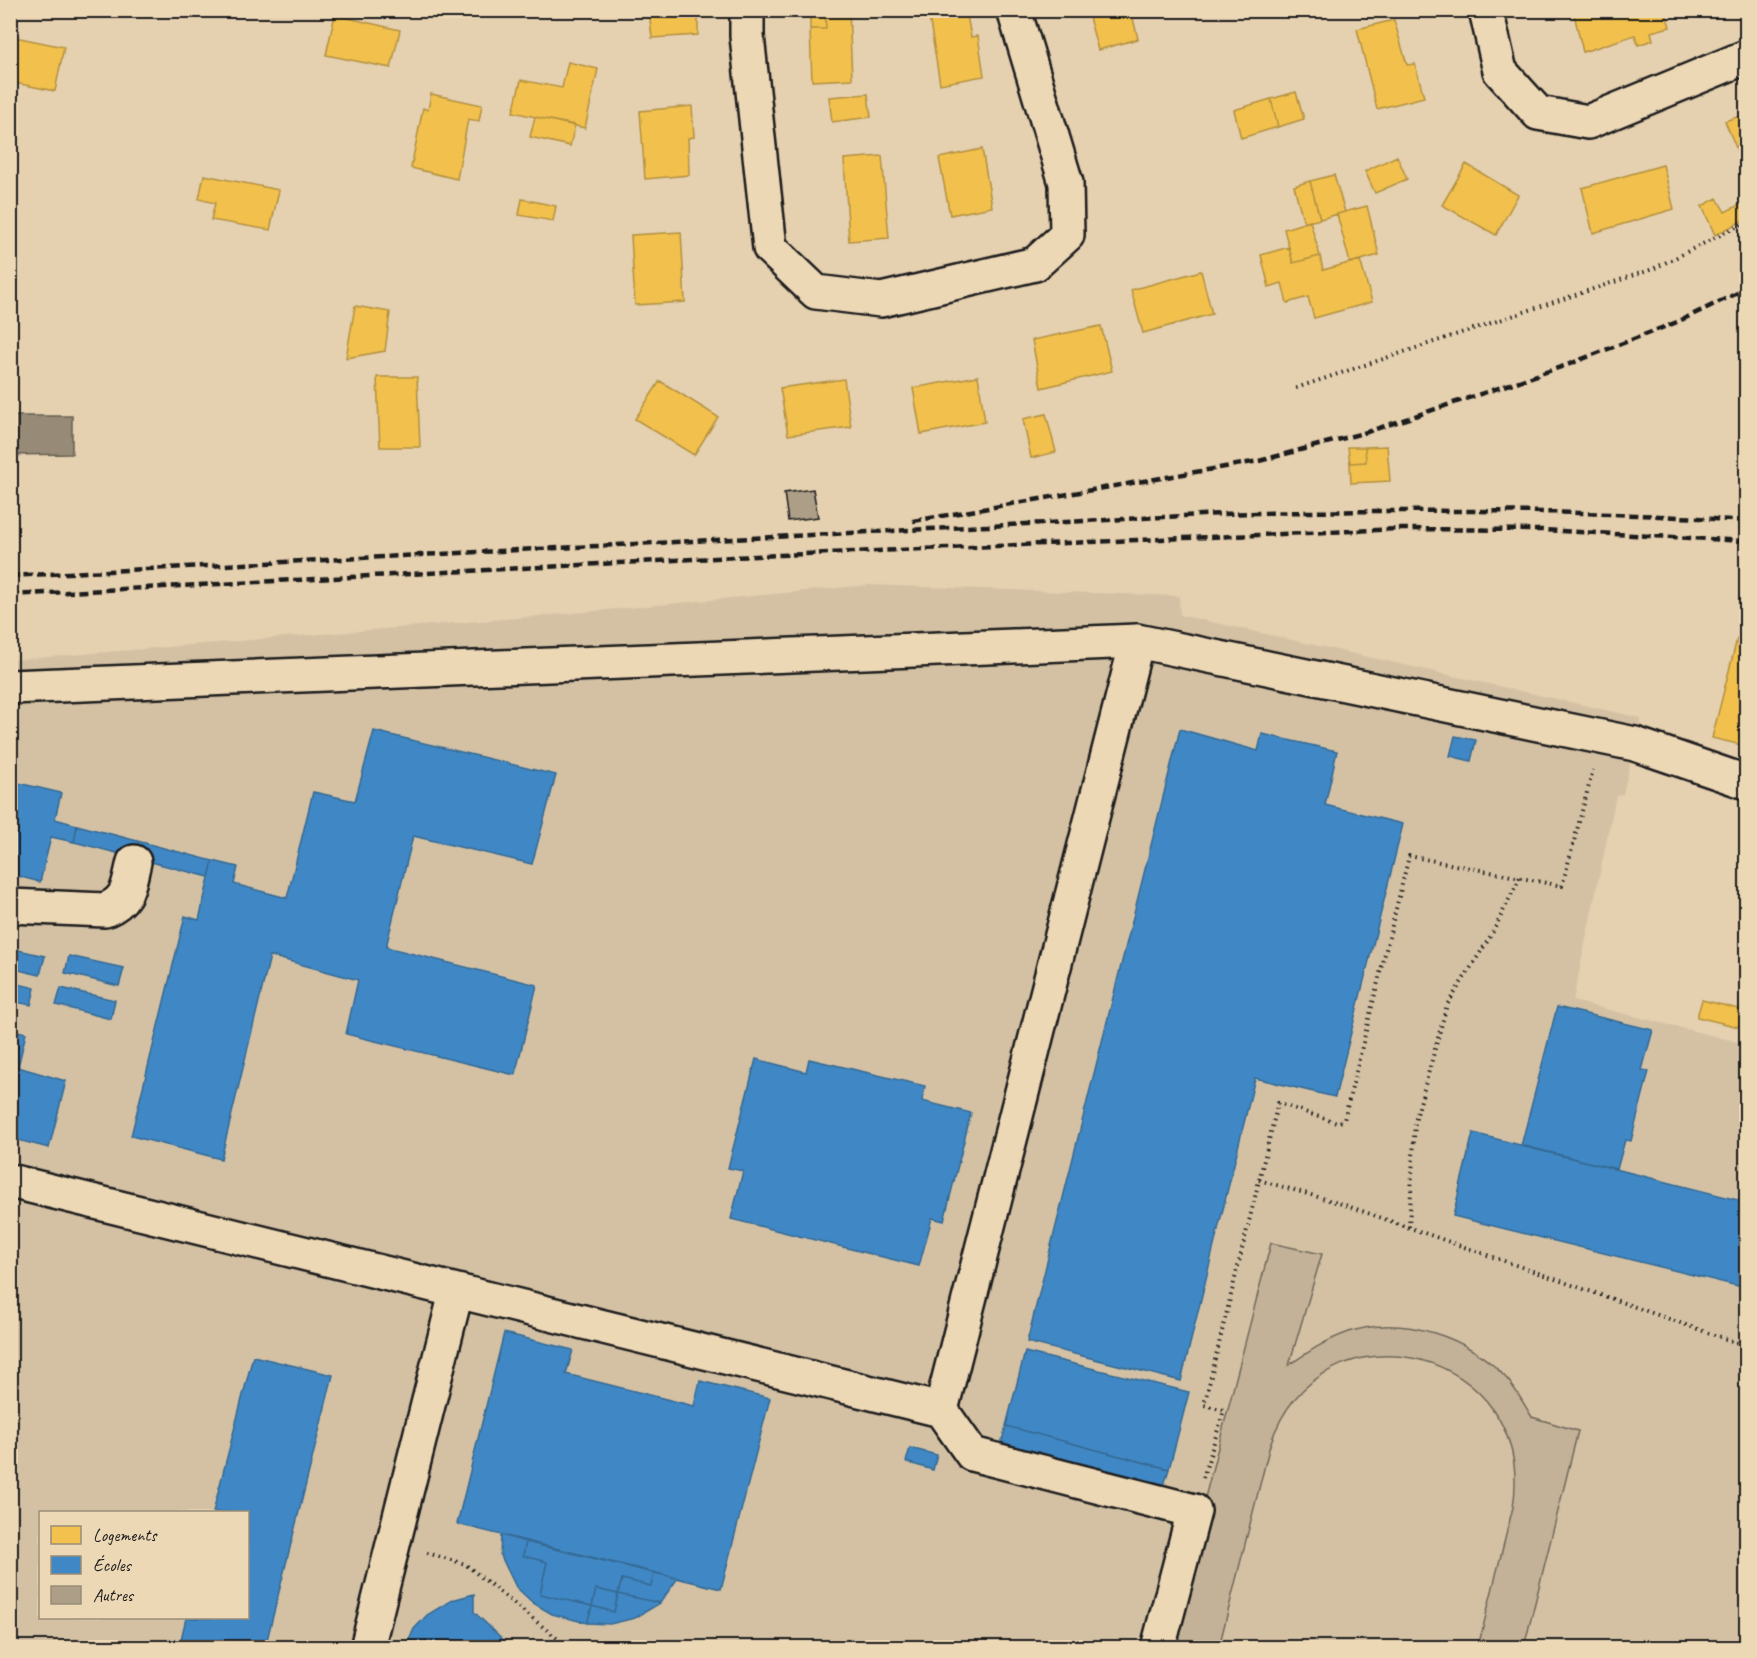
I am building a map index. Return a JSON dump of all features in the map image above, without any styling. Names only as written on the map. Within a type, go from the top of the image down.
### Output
[{"type":"street","points":[[747,10],[747,36],[770,248],[816,292],[881,300],[1035,264],[1067,235],[1066,183],[1014,10]]},
{"type":"street","points":[[1486,10],[1500,71],[1538,112],[1588,122],[1746,57]]},
{"type":"street","points":[[941,1410],[1137,641]]},
{"type":"street","points":[[10,687],[1137,641],[1635,744],[1746,782]]},
{"type":"street","points":[[10,906],[105,910],[123,899],[134,862]]},
{"type":"street","points":[[10,1181],[456,1293],[941,1410],[972,1454],[1194,1511],[1158,1647]]},
{"type":"street","points":[[367,1647],[456,1293]]},
{"type":"path","points":[[1296,388],[1653,269],[1746,222]]},
{"type":"path","points":[[1211,1445],[1224,1410],[1204,1405],[1278,1103],[1337,1123],[1344,1120],[1409,856],[1562,886],[1602,737]]},
{"type":"path","points":[[1408,1227],[1415,1122],[1447,1005],[1492,934],[1520,877]]},
{"type":"path","points":[[1259,1180],[1339,1203],[1746,1346]]},
{"type":"path","points":[[393,1543],[465,1564],[569,1647]]},
{"type":"shaded area","points":[[11,416],[72,416],[72,454],[11,455]]},
{"type":"shaded area","points":[[868,585],[1179,596],[1180,615],[1641,718],[1623,794],[1616,796],[1573,1001],[1746,1044],[1746,1647],[11,1648],[11,660],[564,614]]},
{"type":"shaded area","points":[[1271,1243],[1322,1254],[1289,1365],[1310,1351],[1349,1332],[1370,1327],[1413,1328],[1434,1333],[1474,1351],[1507,1379],[1532,1417],[1578,1431],[1524,1647],[1478,1647],[1513,1507],[1512,1452],[1493,1409],[1460,1378],[1420,1360],[1375,1356],[1333,1369],[1296,1398],[1270,1445],[1219,1647],[1166,1648]]},
{"type":"building: Logements","points":[[649,10],[698,10],[698,35],[652,38]]},
{"type":"building: Logements","points":[[825,10],[826,29],[810,29],[810,12]]},
{"type":"building: Logements","points":[[825,10],[849,10],[852,79],[812,81],[810,29],[826,29]]},
{"type":"building: Logements","points":[[966,10],[971,37],[978,36],[984,76],[940,84],[929,16]]},
{"type":"building: Logements","points":[[1087,10],[1131,10],[1138,39],[1098,50]]},
{"type":"building: Logements","points":[[1573,10],[1665,10],[1670,27],[1651,32],[1653,40],[1638,45],[1635,35],[1583,52]]},
{"type":"building: Logements","points":[[335,15],[400,30],[391,68],[326,55]]},
{"type":"building: Logements","points":[[1394,20],[1407,65],[1415,64],[1424,97],[1377,109],[1357,29]]},
{"type":"building: Logements","points":[[10,36],[64,47],[55,91],[10,82]]},
{"type":"building: Logements","points":[[568,62],[598,69],[585,128],[513,112],[521,80],[562,88]]},
{"type":"building: Logements","points":[[1296,92],[1304,119],[1278,127],[1271,99]]},
{"type":"building: Logements","points":[[431,94],[482,105],[479,121],[468,119],[457,179],[411,168],[423,108],[428,110]]},
{"type":"building: Logements","points":[[868,94],[871,117],[832,122],[829,97]]},
{"type":"building: Logements","points":[[1271,99],[1278,127],[1241,138],[1234,110]]},
{"type":"building: Logements","points":[[692,106],[694,137],[688,138],[689,175],[645,179],[640,111]]},
{"type":"building: Logements","points":[[1746,114],[1746,166],[1744,167],[1725,121]]},
{"type":"building: Logements","points":[[535,117],[575,125],[570,146],[530,137]]},
{"type":"building: Logements","points":[[982,149],[992,207],[950,215],[939,158]]},
{"type":"building: Logements","points":[[882,156],[889,238],[849,241],[844,159]]},
{"type":"building: Logements","points":[[1397,156],[1407,179],[1375,193],[1365,171]]},
{"type":"building: Logements","points":[[1466,164],[1518,195],[1496,235],[1442,205]]},
{"type":"building: Logements","points":[[1663,165],[1674,209],[1593,233],[1582,188]]},
{"type":"building: Logements","points":[[204,175],[279,190],[270,230],[211,220],[215,203],[199,199]]},
{"type":"building: Logements","points":[[1334,175],[1345,212],[1320,219],[1310,181]]},
{"type":"building: Logements","points":[[1310,181],[1320,219],[1304,223],[1294,186]]},
{"type":"building: Logements","points":[[1717,198],[1725,212],[1741,204],[1746,219],[1715,235],[1702,206]]},
{"type":"building: Logements","points":[[522,199],[556,206],[553,221],[519,215]]},
{"type":"building: Logements","points":[[1367,206],[1379,255],[1350,263],[1337,214]]},
{"type":"building: Logements","points":[[1310,221],[1320,256],[1293,263],[1284,229]]},
{"type":"building: Logements","points":[[681,232],[685,302],[635,305],[631,235]]},
{"type":"building: Logements","points":[[1289,247],[1293,263],[1320,256],[1323,270],[1360,260],[1372,302],[1314,318],[1308,297],[1287,303],[1282,283],[1269,287],[1261,255]]},
{"type":"building: Logements","points":[[1201,271],[1212,314],[1143,333],[1131,290]]},
{"type":"building: Logements","points":[[355,306],[390,312],[385,351],[346,358]]},
{"type":"building: Logements","points":[[1101,326],[1112,371],[1041,388],[1032,340]]},
{"type":"building: Logements","points":[[978,376],[985,422],[921,434],[913,388]]},
{"type":"building: Logements","points":[[377,377],[417,377],[420,447],[380,447]]},
{"type":"building: Logements","points":[[844,379],[851,427],[788,435],[780,388]]},
{"type":"building: Logements","points":[[660,381],[718,417],[694,455],[635,419]]},
{"type":"building: Logements","points":[[1046,414],[1056,452],[1031,458],[1023,419]]},
{"type":"building: Logements","points":[[1387,446],[1390,481],[1351,483],[1350,463],[1366,462],[1365,447]]},
{"type":"building: Logements","points":[[1348,447],[1365,447],[1366,462],[1350,463]]},
{"type":"building: Logements","points":[[1737,639],[1746,642],[1746,746],[1712,738]]},
{"type":"building: Logements","points":[[1702,1000],[1743,1010],[1739,1027],[1697,1017]]},
{"type":"building: Écoles","points":[[1180,729],[1258,751],[1262,734],[1337,751],[1325,805],[1403,824],[1335,1097],[1255,1078],[1181,1381],[1027,1342]]},
{"type":"building: Écoles","points":[[374,731],[556,775],[532,864],[413,836],[386,947],[537,985],[515,1075],[346,1034],[358,980],[270,956],[221,1159],[131,1136],[185,916],[199,920],[213,861],[238,867],[234,884],[287,898],[313,792],[355,801]]},
{"type":"building: Écoles","points":[[1455,736],[1476,740],[1471,761],[1450,756]]},
{"type":"building: Écoles","points":[[10,781],[61,793],[55,819],[77,825],[74,842],[51,837],[40,882],[10,874]]},
{"type":"building: Écoles","points":[[77,825],[213,861],[209,877],[74,842]]},
{"type":"building: Écoles","points":[[10,948],[45,956],[40,975],[10,968]]},
{"type":"building: Écoles","points":[[69,956],[124,968],[119,986],[65,973]]},
{"type":"building: Écoles","points":[[10,982],[35,988],[31,1005],[10,1001]]},
{"type":"building: Écoles","points":[[61,988],[115,1000],[111,1019],[56,1005]]},
{"type":"building: Écoles","points":[[1557,1007],[1653,1030],[1642,1070],[1649,1071],[1631,1141],[1625,1140],[1617,1169],[1521,1146]]},
{"type":"building: Écoles","points":[[10,1029],[26,1033],[18,1067],[66,1081],[49,1148],[10,1138]]},
{"type":"building: Écoles","points":[[756,1059],[806,1072],[809,1059],[925,1086],[922,1101],[971,1113],[944,1221],[932,1218],[919,1266],[731,1219],[743,1171],[728,1168]]},
{"type":"building: Écoles","points":[[1473,1133],[1746,1202],[1746,1288],[1453,1216]]},
{"type":"building: Écoles","points":[[504,1333],[573,1350],[566,1374],[694,1406],[700,1381],[770,1398],[721,1589],[457,1524]]},
{"type":"building: Écoles","points":[[1025,1352],[1189,1392],[1169,1469],[1006,1426]]},
{"type":"building: Écoles","points":[[253,1356],[333,1375],[265,1648],[179,1648],[186,1619],[249,1619],[249,1511],[213,1511]]},
{"type":"building: Écoles","points":[[1006,1426],[1169,1469],[1163,1488],[1000,1448]]},
{"type":"building: Écoles","points":[[910,1448],[937,1455],[933,1470],[906,1462]]},
{"type":"building: Écoles","points":[[501,1535],[526,1542],[523,1556],[547,1562],[540,1594],[592,1606],[587,1623],[552,1614],[533,1603],[516,1587],[500,1554]]},
{"type":"building: Écoles","points":[[526,1542],[654,1573],[651,1586],[622,1579],[618,1594],[596,1589],[592,1606],[540,1594],[547,1562],[523,1556]]},
{"type":"building: Écoles","points":[[654,1573],[678,1578],[660,1603],[618,1594],[622,1579],[651,1586]]},
{"type":"building: Écoles","points":[[596,1589],[618,1594],[614,1612],[592,1606]]},
{"type":"building: Écoles","points":[[474,1594],[474,1612],[512,1648],[405,1648],[414,1629],[427,1615],[452,1600]]},
{"type":"building: Écoles","points":[[618,1594],[660,1603],[635,1618],[610,1624],[587,1623],[592,1606],[614,1612]]},
{"type":"building: Autres","points":[[813,489],[818,517],[788,521],[784,493]]},
{"type":"railway","points":[[913,521],[1259,461],[1367,432],[1567,365],[1677,322],[1746,289]]},
{"type":"railway","points":[[10,576],[1222,514],[1484,511],[1615,514],[1746,521]]},
{"type":"railway","points":[[10,595],[733,557],[1400,529],[1541,530],[1746,541]]}]
